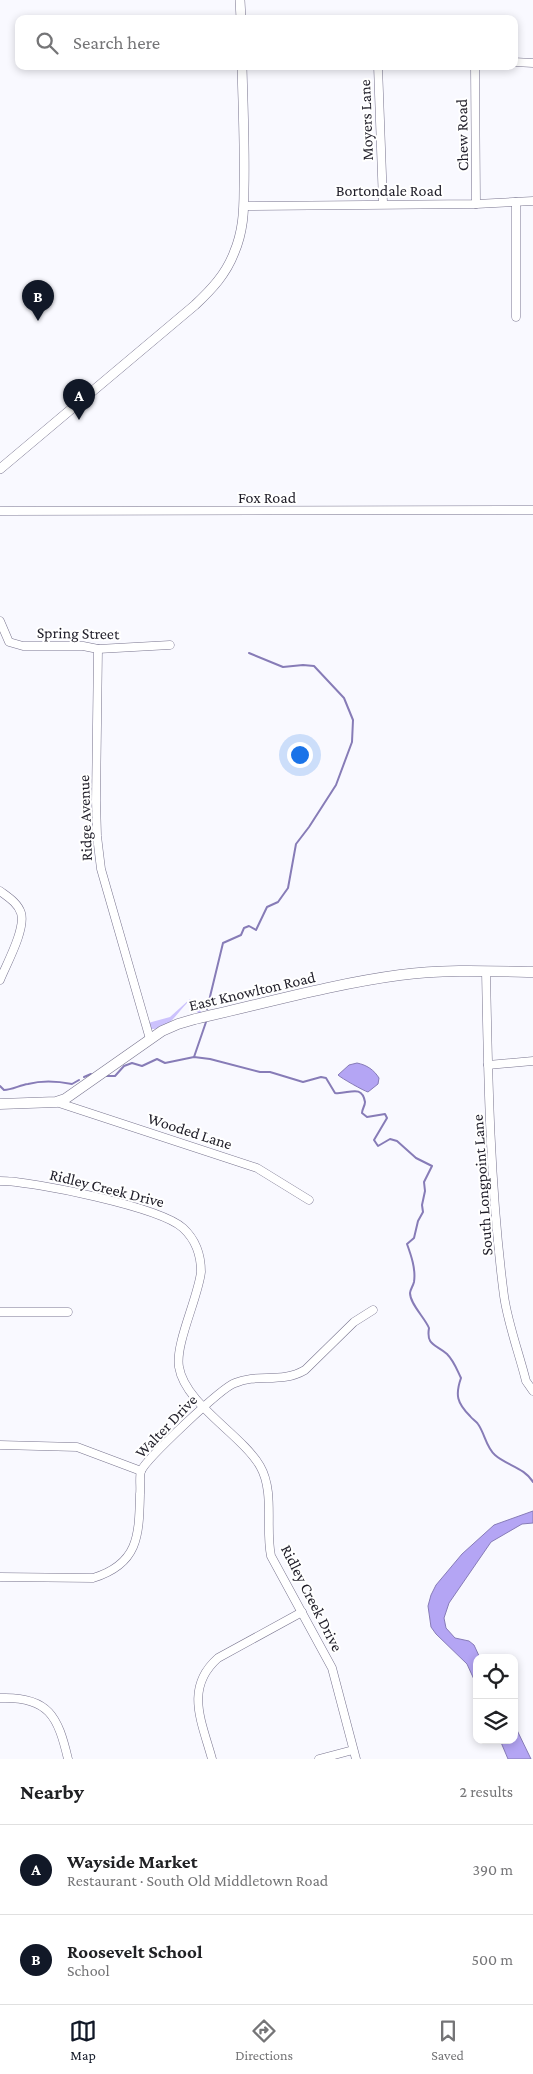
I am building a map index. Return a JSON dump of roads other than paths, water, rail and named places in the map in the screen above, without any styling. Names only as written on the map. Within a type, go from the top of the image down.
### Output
[{"type":"main road","name":"East Knowlton Road","points":[[0,1104],[56,1102],[69,1097],[150,1039],[170,1027],[186,1021],[344,985],[402,975],[486,971],[533,972]]},
{"type":"street","points":[[240,0],[241,15]]},
{"type":"street","points":[[518,62],[533,63]]},
{"type":"street","points":[[0,469],[136,356],[207,293],[226,270],[234,253],[244,221],[246,177],[242,70]]},
{"type":"street","name":"Moyers Lane","points":[[378,70],[383,203]]},
{"type":"street","name":"Chew Road","points":[[475,70],[476,204]]},
{"type":"street","name":"Bortondale Road","points":[[244,206],[383,203],[476,204],[533,201]]},
{"type":"street","points":[[516,202],[516,317]]},
{"type":"street","name":"Fox Road","points":[[0,511],[533,510]]},
{"type":"street","name":"Spring Street","points":[[0,621],[9,642],[23,646],[83,646],[98,649],[170,646]]},
{"type":"street","name":"Ridge Avenue","points":[[98,649],[96,801],[101,869],[150,1039]]},
{"type":"street","points":[[0,891],[13,900],[21,912],[23,923],[0,980]]},
{"type":"street","name":"South Longpoint Lane","points":[[486,971],[488,1064],[504,1298],[526,1381],[533,1391]]},
{"type":"street","points":[[488,1064],[533,1061]]},
{"type":"street","name":"Wooded Lane","points":[[56,1102],[257,1168],[309,1200]]},
{"type":"street","name":"Ridley Creek Drive","points":[[0,1180],[86,1194],[157,1214],[170,1218],[182,1226],[190,1235],[201,1258],[201,1272],[180,1351],[179,1366],[182,1378],[204,1407],[251,1454],[261,1467],[267,1486],[268,1539],[271,1556],[332,1668],[356,1759]]},
{"type":"street","name":"Walter Drive","points":[[0,1577],[93,1578],[108,1574],[120,1566],[130,1554],[137,1538],[141,1471],[157,1453],[219,1393],[234,1383],[253,1379],[287,1378],[296,1375],[305,1370],[354,1322],[373,1310]]},
{"type":"street","points":[[0,1312],[68,1312]]},
{"type":"street","points":[[0,1445],[66,1445],[78,1447],[141,1471]]},
{"type":"street","points":[[212,1759],[199,1710],[197,1692],[202,1678],[210,1665],[218,1658],[302,1612]]},
{"type":"street","points":[[0,1698],[32,1701],[45,1708],[53,1716],[60,1729],[68,1759]]},
{"type":"street","points":[[319,1759],[354,1750]]},
{"type":"waterway","points":[[207,1009],[223,943],[241,935],[244,928],[249,926],[256,930],[267,907],[278,902],[288,888],[296,844],[336,785],[352,742],[353,720],[344,698],[314,666],[283,667],[249,653]]},
{"type":"waterway","points":[[194,1057],[206,1022]]},
{"type":"waterway","points":[[106,1076],[115,1076],[124,1066],[132,1063],[142,1066],[157,1059],[165,1063],[194,1057],[210,1059],[260,1072],[270,1072],[303,1082],[321,1077],[326,1078],[335,1093],[353,1091],[361,1093],[365,1102],[362,1113],[367,1117],[385,1114],[387,1118],[374,1140],[378,1146],[390,1139],[397,1141],[416,1158],[432,1166],[424,1182],[423,1212],[418,1221],[414,1238],[407,1244],[412,1257],[414,1272],[414,1282],[410,1293],[412,1302],[429,1328],[430,1342],[452,1360],[461,1378],[458,1389],[460,1403],[478,1424],[490,1448],[495,1455],[525,1473],[533,1482]]},
{"type":"waterway","points":[[84,1077],[91,1074]]},
{"type":"waterway","points":[[0,1086],[7,1090],[39,1082],[72,1084],[79,1080]]},
{"type":"place","name":"Roosevelt School","points":[[38,321]]},
{"type":"place","name":"Wayside Market","points":[[79,420]]}]
